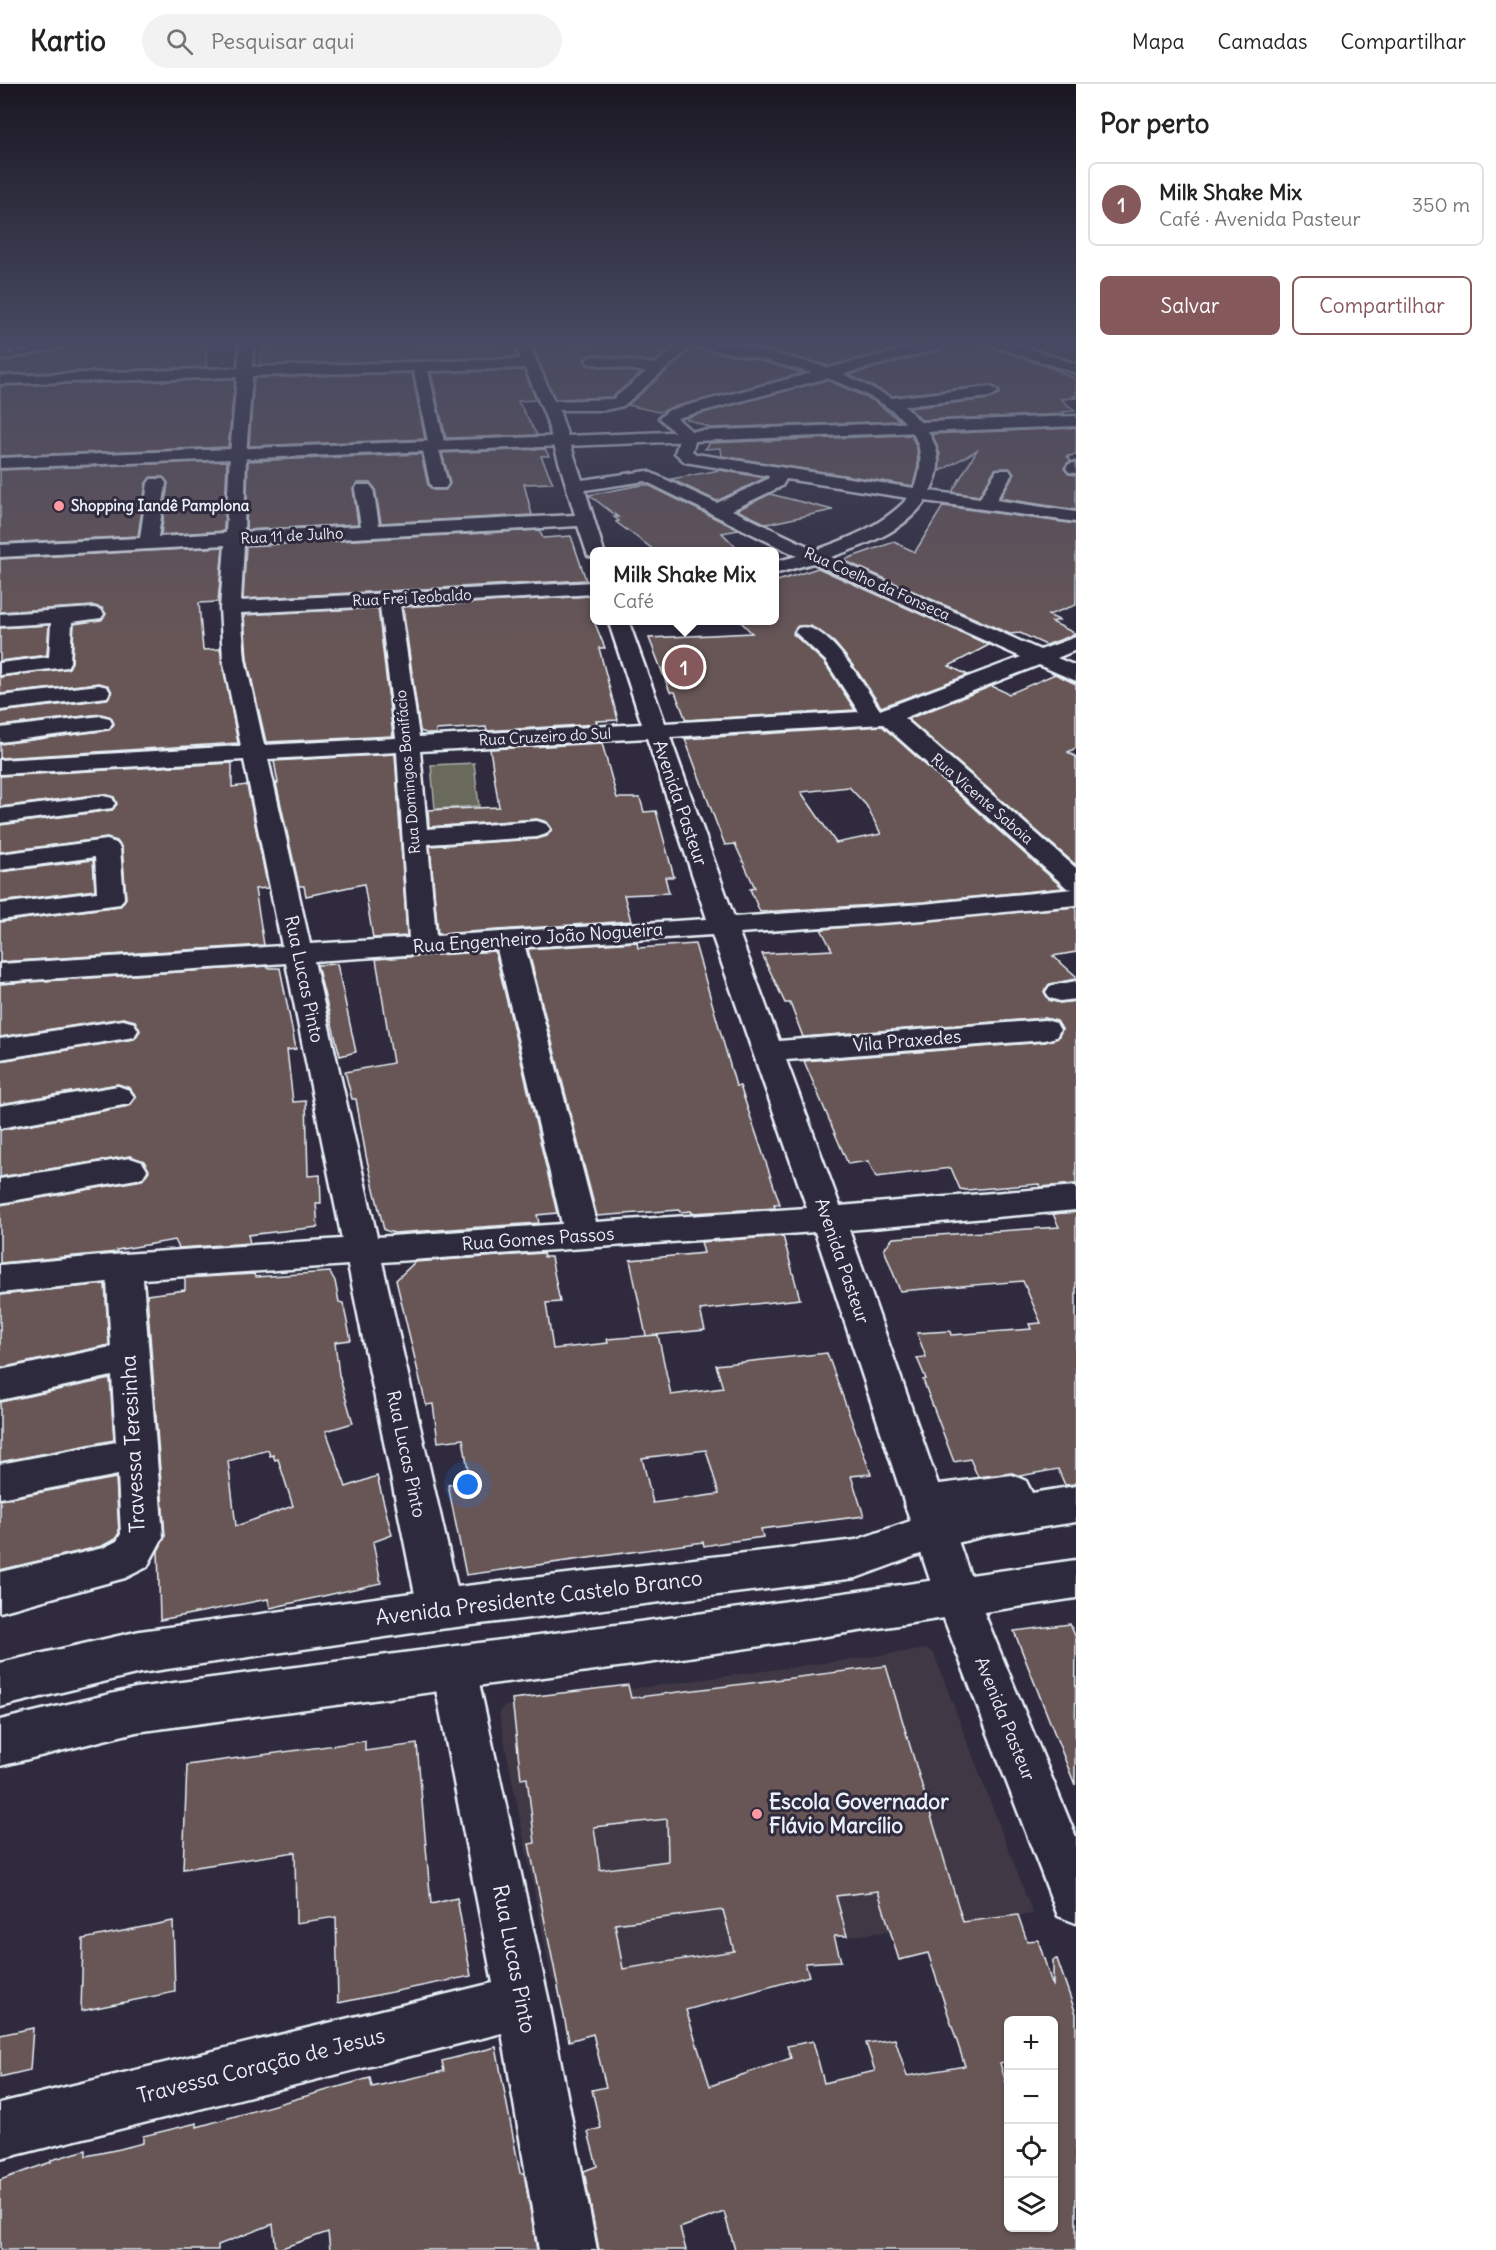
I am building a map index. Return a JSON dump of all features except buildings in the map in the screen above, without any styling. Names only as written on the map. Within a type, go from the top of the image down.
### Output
[{"type":"street","name":"Rua Lucas Pinto","points":[[239,445],[230,608],[234,659],[252,751],[299,953],[440,1609]]},
{"type":"street","points":[[0,463],[457,445]]},
{"type":"street","points":[[560,445],[593,547]]},
{"type":"street","points":[[686,445],[684,453],[687,457],[920,496],[1076,517]]},
{"type":"street","points":[[779,566],[878,532],[902,514],[920,496],[928,479],[930,467],[926,445]]},
{"type":"street","points":[[434,446],[438,484]]},
{"type":"street","points":[[719,509],[776,482],[779,473]]},
{"type":"street","points":[[985,504],[1003,474]]},
{"type":"street","name":"Rua Coelho da Fonseca","points":[[575,486],[647,476],[813,556],[1076,674]]},
{"type":"street","points":[[148,544],[157,483]]},
{"type":"street","points":[[364,489],[371,532]]},
{"type":"street","name":"Rua 11 de Julho","points":[[0,551],[584,520]]},
{"type":"street","name":"Rua Frei Teobaldo","points":[[230,608],[590,588]]},
{"type":"street","name":"Rua Domingos Bonifácio","points":[[389,599],[408,744],[423,946]]},
{"type":"street","points":[[0,620],[94,614]]},
{"type":"street","points":[[62,616],[67,678]]},
{"type":"street","name":"Avenida Pasteur","points":[[619,625],[723,926],[828,1219],[957,1598],[1076,1898]]},
{"type":"street","name":"Rua Vicente Saboia","points":[[805,632],[834,657],[881,717],[1076,882]]},
{"type":"street","name":"Rua Cruzeiro do Sul","points":[[0,767],[252,751],[656,732],[881,717],[1076,644]]},
{"type":"street","points":[[0,669],[67,678],[99,692]]},
{"type":"street","points":[[0,703],[67,678]]},
{"type":"street","points":[[0,735],[101,723]]},
{"type":"street","points":[[0,816],[103,803]]},
{"type":"street","points":[[415,837],[537,829]]},
{"type":"street","points":[[0,862],[107,848],[111,898],[0,912]]},
{"type":"street","name":"Rua Engenheiro João Nogueira","points":[[0,973],[923,912],[1076,897]]},
{"type":"street","points":[[509,940],[582,1236]]},
{"type":"street","points":[[0,1048],[123,1030]]},
{"type":"street","name":"Vila Praxedes","points":[[768,1052],[1046,1030]]},
{"type":"street","points":[[0,1117],[117,1097]]},
{"type":"street","points":[[0,1191],[130,1170]]},
{"type":"street","name":"Rua Gomes Passos","points":[[0,1279],[124,1267],[828,1219],[1076,1198]]},
{"type":"street","name":"Travessa Teresinha","points":[[0,1592],[110,1565],[132,1554],[142,1537],[124,1267]]},
{"type":"street","points":[[0,1384],[129,1358]]},
{"type":"street","points":[[0,1481],[137,1455]]},
{"type":"street","points":[[929,1518],[1076,1485]]},
{"type":"street","name":"Avenida Presidente Castelo Branco","points":[[0,1685],[140,1652],[440,1609],[856,1559],[929,1518],[984,1518],[1076,1504]]},
{"type":"street","points":[[0,1743],[136,1710],[454,1669],[1076,1579]]},
{"type":"street","name":"Rua Lucas Pinto","points":[[454,1669],[523,2002],[568,2250]]},
{"type":"street","name":"Travessa Coração de Jesus","points":[[0,2131],[523,2002]]},
{"type":"shaded area","name":"Escola Governador Flávio Marcílio","points":[[927,1649],[934,1654],[1033,1914],[810,1941],[552,1981],[499,1714],[504,1706]]},
{"type":"green space","points":[[474,763],[479,806],[435,809],[431,765]]},
{"type":"place","name":"Shopping Iandê Pamplona","points":[[59,506]]},
{"type":"place","name":"Milk Shake Mix","points":[[684,667]]},
{"type":"place","name":"Escola Governador Flávio Marcílio","points":[[757,1814]]}]
